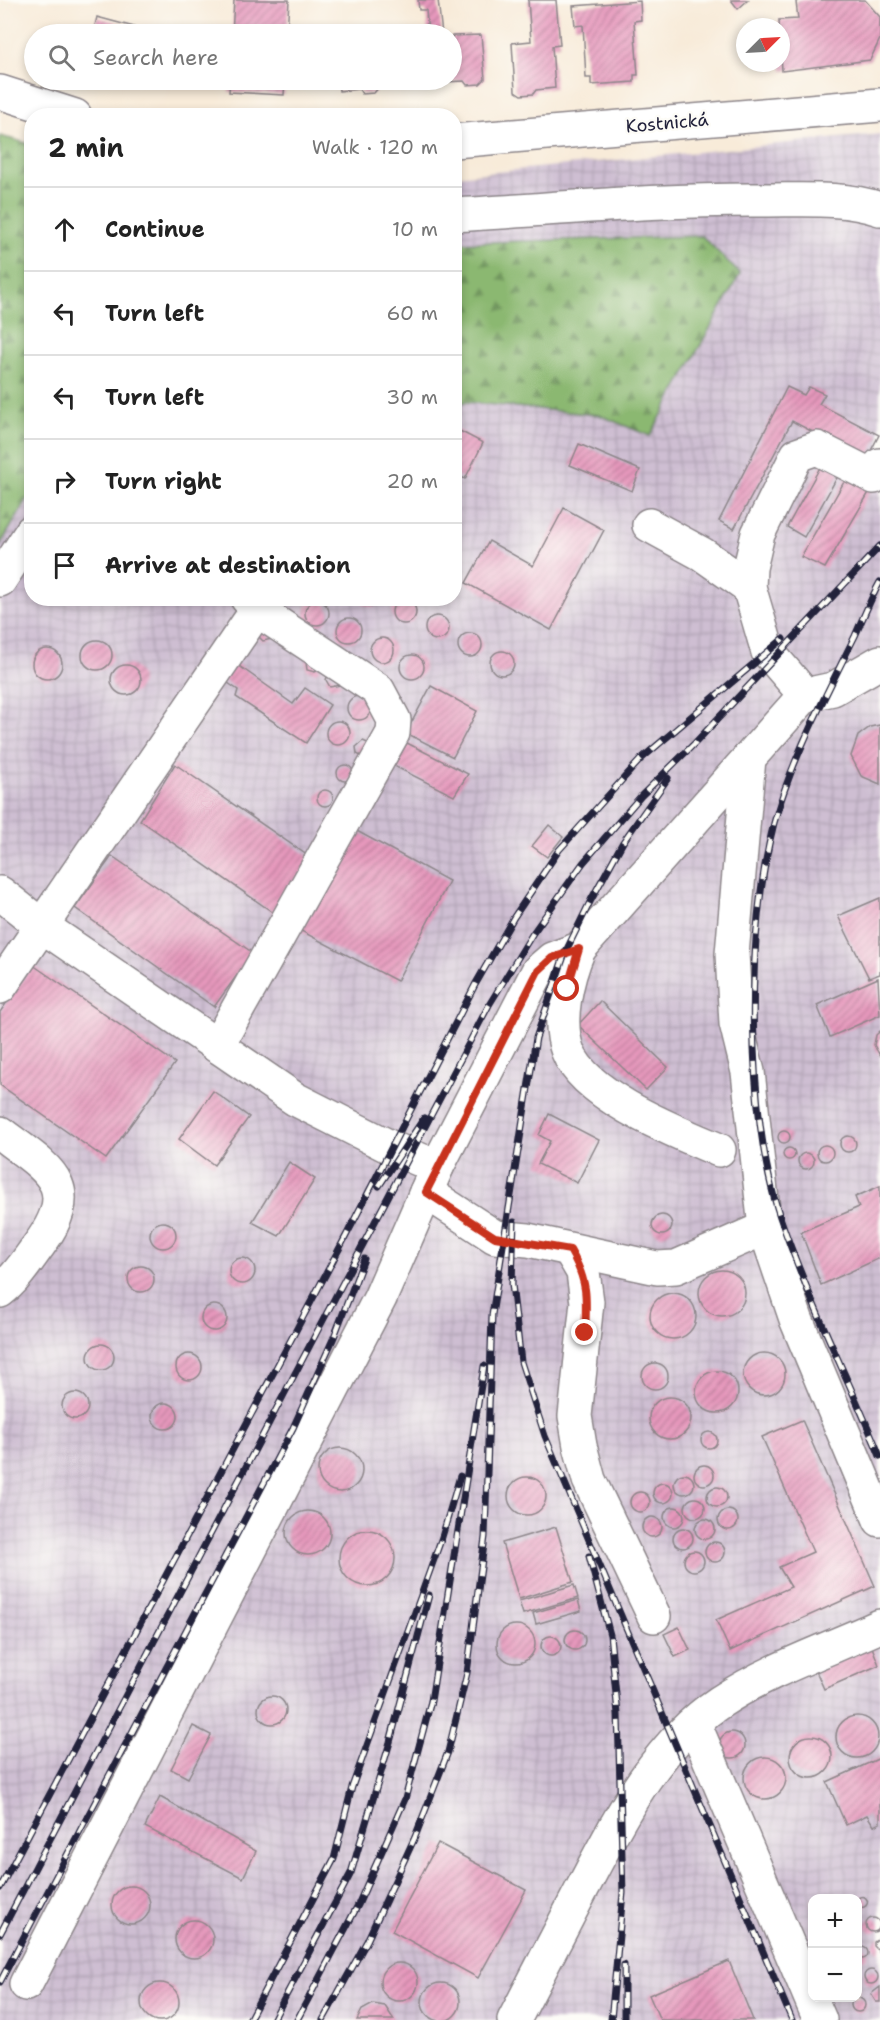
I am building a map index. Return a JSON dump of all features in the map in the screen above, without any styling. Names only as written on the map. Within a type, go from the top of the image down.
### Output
[{"type":"street","points":[[0,92],[50,108]]},
{"type":"street","name":"Kostnická","points":[[462,140],[880,105]]},
{"type":"street","points":[[462,215],[703,200],[828,200],[867,204],[880,209]]},
{"type":"street","points":[[805,695],[768,652],[749,587],[750,568],[758,534],[797,455],[817,448],[873,477],[880,465]]},
{"type":"street","points":[[649,525],[702,554],[749,587]]},
{"type":"street","points":[[0,580],[24,543]]},
{"type":"street","points":[[0,987],[254,606]]},
{"type":"street","points":[[217,1046],[393,733],[394,720],[378,690],[262,606]]},
{"type":"street","points":[[764,1215],[719,1150],[629,1109],[584,1074],[568,1053],[563,1033],[563,1017],[573,962],[579,949],[805,695],[841,685],[880,662]]},
{"type":"street","points":[[749,758],[732,954],[736,1023],[748,1072],[764,1215],[796,1319],[880,1520]]},
{"type":"street","points":[[0,893],[42,926],[295,1099],[390,1147],[432,1179],[495,1237],[657,1268],[676,1267],[764,1215]]},
{"type":"street","points":[[26,1984],[380,1298],[432,1179],[538,971],[552,958],[579,949]]},
{"type":"street","points":[[0,1133],[46,1169],[55,1181],[60,1194],[61,1206],[51,1229],[13,1279],[0,1291]]},
{"type":"street","points":[[719,1150],[754,1133]]},
{"type":"street","points":[[570,1250],[583,1272],[587,1302],[575,1416],[580,1446],[590,1480],[654,1616]]},
{"type":"street","points":[[514,2020],[621,1815],[651,1770],[694,1723],[719,1702],[749,1686],[880,1626]]},
{"type":"street","points":[[694,1723],[820,2020]]},
{"type":"shaded area","points":[[880,134],[880,2020],[0,2020],[0,545],[24,505],[24,606],[462,606],[462,175]]},
{"type":"green space","points":[[0,136],[24,142],[24,505],[0,545]]},
{"type":"green space","points":[[702,236],[740,274],[650,436],[599,415],[462,403],[462,243]]},
{"type":"building","points":[[234,0],[289,0],[288,24],[233,24]]},
{"type":"building","points":[[418,0],[438,0],[441,24],[427,24],[426,10],[419,10]]},
{"type":"building","points":[[528,0],[556,0],[560,45],[552,46],[555,88],[536,90],[533,94],[521,95],[515,91],[512,43],[531,41]]},
{"type":"building","points":[[731,0],[748,0],[738,9]]},
{"type":"building","points":[[799,0],[865,0],[880,17],[880,39],[870,60],[790,70],[790,19],[798,19],[796,2]]},
{"type":"building","points":[[640,1],[641,20],[634,21],[638,75],[634,75],[634,82],[591,85],[591,78],[586,78],[583,25],[575,26],[573,6]]},
{"type":"building","points":[[97,17],[123,24],[95,24]]},
{"type":"building","points":[[481,35],[485,79],[480,84],[467,85],[462,81],[462,36]]},
{"type":"building","points":[[229,90],[284,90],[284,95],[229,92]]},
{"type":"building","points":[[360,90],[376,90],[374,93],[362,94]]},
{"type":"building","points":[[787,387],[804,395],[809,387],[825,394],[819,404],[879,435],[866,460],[792,421],[734,529],[719,521]]},
{"type":"building","points":[[462,432],[483,443],[465,479],[462,478]]},
{"type":"building","points":[[579,444],[640,470],[632,491],[570,465]]},
{"type":"building","points":[[823,462],[840,472],[804,537],[787,527]]},
{"type":"building","points":[[848,475],[871,489],[825,568],[801,557]]},
{"type":"building","points":[[564,508],[604,530],[551,630],[466,583],[489,541],[533,566]]},
{"type":"building","points":[[307,606],[327,606],[326,622],[317,625],[308,622],[305,613]]},
{"type":"building","points":[[394,606],[415,607],[413,621],[404,624],[395,621],[392,612]]},
{"type":"building","points":[[437,616],[446,619],[449,628],[446,637],[437,640],[428,637],[425,628],[428,619]]},
{"type":"building","points":[[349,618],[358,621],[361,630],[358,639],[349,642],[340,639],[337,630],[340,621]]},
{"type":"building","points":[[260,629],[272,639],[263,641],[259,637]]},
{"type":"building","points":[[470,633],[479,636],[482,645],[479,654],[470,657],[461,654],[458,645],[461,636]]},
{"type":"building","points":[[382,638],[391,641],[394,650],[391,659],[382,662],[373,659],[370,650],[373,641]]},
{"type":"building","points":[[97,640],[103,641],[111,649],[111,661],[103,669],[97,670],[91,669],[83,661],[82,655],[83,649],[91,641]]},
{"type":"building","points":[[47,649],[53,650],[61,658],[61,670],[53,678],[47,679],[41,678],[33,670],[32,664],[33,658],[41,650]]},
{"type":"building","points":[[502,651],[511,654],[514,663],[511,672],[502,675],[493,672],[490,663],[493,654]]},
{"type":"building","points":[[412,655],[421,658],[424,667],[421,676],[412,679],[403,676],[400,667],[403,658]]},
{"type":"building","points":[[308,658],[320,669],[315,672],[307,670]]},
{"type":"building","points":[[232,661],[293,704],[305,688],[330,705],[306,743],[236,697],[238,690],[221,678]]},
{"type":"building","points":[[126,665],[132,666],[140,674],[140,686],[132,694],[126,695],[120,694],[112,686],[111,680],[112,674],[120,666]]},
{"type":"building","points":[[328,674],[341,683],[340,685],[330,687],[326,680]]},
{"type":"building","points":[[431,686],[477,711],[453,757],[406,733]]},
{"type":"building","points":[[359,696],[367,700],[371,708],[367,716],[359,720],[351,716],[347,708],[351,700]]},
{"type":"building","points":[[338,721],[347,724],[350,733],[347,742],[338,745],[329,742],[326,733],[329,724]]},
{"type":"building","points":[[880,725],[880,784],[861,776],[851,756],[858,736],[870,727]]},
{"type":"building","points":[[363,741],[370,744],[363,757],[357,754],[356,747]]},
{"type":"building","points":[[407,743],[468,774],[454,796],[394,766]]},
{"type":"building","points":[[175,764],[314,860],[281,918],[140,820]]},
{"type":"building","points":[[345,765],[353,773],[345,781],[337,773]]},
{"type":"building","points":[[325,790],[331,792],[333,798],[331,804],[325,806],[319,804],[317,798],[319,792]]},
{"type":"building","points":[[549,825],[563,837],[547,857],[532,846]]},
{"type":"building","points":[[355,830],[449,881],[397,981],[301,931]]},
{"type":"building","points":[[112,856],[253,953],[214,1007],[75,908]]},
{"type":"building","points":[[880,898],[880,974],[869,978],[838,916]]},
{"type":"building","points":[[33,965],[175,1063],[106,1159],[0,1085],[0,1012]]},
{"type":"building","points":[[878,978],[880,1015],[830,1037],[817,1005]]},
{"type":"building","points":[[600,1001],[668,1067],[646,1090],[578,1025]]},
{"type":"building","points":[[880,1031],[880,1056],[874,1045],[876,1035]]},
{"type":"building","points":[[213,1091],[249,1117],[214,1165],[179,1139]]},
{"type":"building","points":[[549,1114],[599,1140],[577,1183],[538,1164],[550,1141],[539,1135]]},
{"type":"building","points":[[784,1131],[790,1137],[784,1143],[778,1137]]},
{"type":"building","points":[[848,1136],[854,1138],[856,1144],[854,1150],[848,1152],[842,1150],[840,1144],[842,1138]]},
{"type":"building","points":[[825,1145],[831,1147],[833,1153],[831,1159],[825,1161],[819,1159],[817,1153],[819,1147]]},
{"type":"building","points":[[789,1148],[795,1154],[789,1160],[783,1154]]},
{"type":"building","points":[[806,1153],[812,1155],[814,1161],[812,1167],[806,1169],[800,1167],[798,1161],[800,1155]]},
{"type":"building","points":[[289,1162],[315,1179],[279,1236],[252,1222]]},
{"type":"building","points":[[880,1186],[880,1258],[821,1285],[801,1232],[859,1207],[855,1197]]},
{"type":"building","points":[[662,1215],[669,1218],[672,1225],[669,1232],[662,1235],[655,1232],[652,1225],[655,1218]]},
{"type":"building","points":[[163,1222],[172,1226],[176,1235],[172,1244],[163,1248],[154,1244],[150,1235],[154,1226]]},
{"type":"building","points":[[242,1258],[251,1262],[255,1271],[251,1280],[242,1284],[233,1280],[229,1271],[233,1262]]},
{"type":"building","points":[[141,1266],[150,1270],[154,1279],[150,1288],[141,1292],[132,1288],[128,1279],[132,1270]]},
{"type":"building","points":[[722,1270],[738,1277],[745,1293],[738,1309],[722,1316],[706,1309],[699,1293],[706,1277]]},
{"type":"building","points":[[673,1293],[689,1300],[696,1316],[689,1332],[673,1339],[657,1332],[650,1316],[657,1300]]},
{"type":"building","points":[[214,1305],[223,1309],[227,1318],[223,1327],[214,1331],[205,1327],[201,1318],[205,1309]]},
{"type":"building","points":[[101,1344],[110,1348],[114,1357],[110,1366],[101,1370],[92,1366],[88,1357],[92,1348]]},
{"type":"building","points":[[764,1353],[779,1359],[785,1374],[779,1389],[764,1395],[749,1389],[743,1374],[749,1359]]},
{"type":"building","points":[[189,1354],[198,1358],[202,1367],[198,1376],[189,1380],[180,1376],[176,1367],[180,1358]]},
{"type":"building","points":[[655,1363],[664,1367],[668,1376],[664,1385],[655,1389],[646,1385],[642,1376],[646,1367]]},
{"type":"building","points":[[717,1371],[732,1377],[738,1392],[732,1407],[717,1413],[702,1407],[696,1392],[702,1377]]},
{"type":"building","points":[[75,1393],[84,1397],[88,1406],[84,1415],[75,1419],[66,1415],[62,1406],[66,1397]]},
{"type":"building","points":[[670,1397],[685,1403],[691,1418],[685,1433],[670,1439],[655,1433],[649,1418],[655,1403]]},
{"type":"building","points":[[165,1403],[174,1407],[178,1416],[174,1425],[165,1429],[156,1425],[152,1416],[156,1407]]},
{"type":"building","points":[[802,1420],[875,1586],[730,1651],[716,1620],[791,1587],[779,1567],[813,1552],[762,1437]]},
{"type":"building","points":[[709,1432],[717,1440],[709,1448],[701,1440]]},
{"type":"building","points":[[340,1448],[349,1449],[356,1454],[361,1461],[361,1479],[356,1486],[349,1491],[340,1492],[331,1491],[324,1486],[319,1479],[318,1470],[319,1461],[324,1454],[331,1449]]},
{"type":"building","points":[[704,1465],[711,1468],[714,1475],[711,1482],[704,1485],[697,1482],[694,1475],[697,1468]]},
{"type":"building","points":[[684,1474],[691,1477],[694,1484],[691,1491],[684,1494],[677,1491],[674,1484],[677,1477]]},
{"type":"building","points":[[527,1477],[540,1483],[546,1496],[540,1509],[527,1515],[514,1509],[508,1496],[514,1483]]},
{"type":"building","points":[[663,1483],[670,1486],[673,1493],[670,1500],[663,1503],[656,1500],[653,1493],[656,1486]]},
{"type":"building","points":[[717,1487],[724,1490],[727,1497],[724,1504],[717,1507],[710,1504],[707,1497],[710,1490]]},
{"type":"building","points":[[640,1492],[647,1495],[650,1502],[647,1509],[640,1512],[633,1509],[630,1502],[633,1495]]},
{"type":"building","points":[[695,1498],[702,1501],[705,1508],[702,1515],[695,1518],[688,1515],[685,1508],[688,1501]]},
{"type":"building","points":[[674,1507],[681,1510],[684,1517],[681,1524],[674,1527],[667,1524],[664,1517],[667,1510]]},
{"type":"building","points":[[728,1510],[735,1513],[738,1520],[735,1527],[728,1530],[721,1527],[718,1520],[721,1513]]},
{"type":"building","points":[[308,1511],[317,1512],[324,1517],[329,1524],[329,1542],[324,1549],[317,1554],[308,1555],[299,1554],[292,1549],[287,1542],[286,1533],[287,1524],[292,1517],[299,1512]]},
{"type":"building","points":[[652,1517],[659,1520],[662,1527],[659,1534],[652,1537],[645,1534],[642,1527],[645,1520]]},
{"type":"building","points":[[705,1519],[712,1522],[715,1529],[712,1536],[705,1539],[698,1536],[695,1529],[698,1522]]},
{"type":"building","points":[[556,1527],[573,1582],[519,1599],[502,1543]]},
{"type":"building","points":[[683,1528],[690,1531],[693,1538],[690,1545],[683,1548],[676,1545],[673,1538],[676,1531]]},
{"type":"building","points":[[361,1530],[373,1530],[383,1534],[391,1542],[395,1558],[391,1574],[383,1582],[373,1586],[361,1586],[351,1582],[343,1574],[339,1564],[339,1552],[343,1542],[351,1534]]},
{"type":"building","points":[[715,1542],[722,1545],[725,1552],[722,1559],[715,1562],[708,1559],[705,1552],[708,1545]]},
{"type":"building","points":[[694,1551],[701,1554],[704,1561],[701,1568],[694,1571],[687,1568],[684,1561],[687,1554]]},
{"type":"building","points":[[574,1585],[578,1598],[523,1614],[519,1601]]},
{"type":"building","points":[[578,1600],[581,1611],[536,1624],[533,1613]]},
{"type":"building","points":[[516,1625],[529,1631],[535,1644],[529,1657],[516,1663],[503,1657],[497,1644],[503,1631]]},
{"type":"building","points":[[679,1627],[690,1650],[675,1657],[664,1634]]},
{"type":"building","points":[[575,1630],[582,1633],[585,1640],[582,1647],[575,1650],[568,1647],[565,1640],[568,1633]]},
{"type":"building","points":[[551,1636],[558,1639],[561,1646],[558,1653],[551,1656],[544,1653],[541,1646],[544,1639]]},
{"type":"building","points":[[872,1647],[879,1665],[824,1689],[816,1671]]},
{"type":"building","points":[[272,1696],[282,1700],[286,1710],[282,1720],[272,1724],[262,1720],[258,1710],[262,1700]]},
{"type":"building","points":[[857,1716],[872,1722],[878,1737],[872,1752],[857,1758],[842,1752],[836,1737],[842,1722]]},
{"type":"building","points":[[193,1726],[211,1735],[188,1778],[171,1769]]},
{"type":"building","points":[[732,1732],[741,1736],[745,1745],[741,1754],[732,1758],[723,1754],[719,1745],[723,1736]]},
{"type":"building","points":[[811,1736],[826,1742],[832,1757],[826,1772],[811,1778],[796,1772],[790,1757],[796,1742]]},
{"type":"building","points":[[765,1757],[780,1763],[786,1778],[780,1793],[765,1799],[750,1793],[744,1778],[750,1763]]},
{"type":"building","points":[[880,1758],[880,1823],[874,1826],[867,1815],[846,1825],[827,1782]]},
{"type":"building","points":[[160,1797],[256,1851],[243,1878],[145,1827]]},
{"type":"building","points":[[438,1843],[526,1890],[478,1978],[392,1931]]},
{"type":"building","points":[[131,1886],[144,1892],[150,1905],[144,1918],[131,1924],[118,1918],[112,1905],[118,1892]]},
{"type":"building","points":[[862,1896],[868,1902],[862,1908]]},
{"type":"building","points":[[870,1918],[876,1918],[880,1925],[876,1932],[870,1932],[866,1928],[866,1922]]},
{"type":"building","points":[[194,1920],[207,1926],[213,1939],[207,1952],[194,1958],[181,1952],[175,1939],[181,1926]]},
{"type":"building","points":[[880,1937],[880,1952],[874,1946],[874,1942]]},
{"type":"building","points":[[862,1947],[868,1951],[868,1955],[862,1959]]},
{"type":"building","points":[[729,1961],[753,2020],[660,2020],[649,1995]]},
{"type":"building","points":[[399,1963],[412,1969],[418,1982],[412,1995],[399,2001],[386,1995],[380,1982],[386,1969]]},
{"type":"building","points":[[868,1970],[874,1970],[878,1977],[874,1984],[868,1984],[864,1980],[864,1974]]},
{"type":"building","points":[[160,1983],[173,1989],[179,2002],[173,2015],[160,2021],[147,2015],[141,2002],[147,1989]]},
{"type":"building","points":[[441,1983],[454,1989],[460,2002],[454,2015],[441,2021],[428,2015],[422,2002],[428,1989]]},
{"type":"building","points":[[880,1987],[880,2002],[876,2002],[871,1994]]},
{"type":"building","points":[[862,1999],[865,2002],[865,2008],[861,2012],[855,2012],[851,2008],[851,2002],[862,2002]]},
{"type":"building","points":[[373,2004],[385,2006],[394,2020],[357,2020],[362,2010]]},
{"type":"railway","points":[[0,1934],[489,1005],[533,933],[583,863],[641,796],[695,743],[880,546]]},
{"type":"railway","points":[[880,582],[800,751],[774,823],[758,915],[753,1021],[760,1126],[780,1217],[815,1308],[880,1456]]},
{"type":"railway","points":[[0,1888],[346,1236],[475,985],[514,917],[559,850],[641,759],[783,639]]},
{"type":"railway","points":[[323,2020],[367,1941],[415,1837],[448,1752],[467,1673],[485,1537],[492,1315],[536,1038],[565,953],[591,900],[623,842],[668,778]]},
{"type":"railway","points":[[379,1186],[424,1118]]},
{"type":"railway","points":[[514,1222],[512,1284],[521,1362],[545,1436],[792,2020]]},
{"type":"railway","points":[[0,1982],[293,1428],[334,1337],[364,1259]]},
{"type":"railway","points":[[297,2020],[358,1905],[405,1799],[431,1701],[484,1366]]},
{"type":"railway","points":[[249,2020],[334,1859],[352,1787],[442,1537],[460,1476]]},
{"type":"railway","points":[[589,1556],[610,1635],[618,1714],[623,1893],[611,2020]]},
{"type":"railway","points":[[273,2020],[351,1873],[390,1742],[429,1595]]},
{"type":"railway","points":[[624,1965],[624,2020]]},
{"type":"route","points":[[567,989],[573,962],[579,949],[552,958],[538,971],[426,1192],[495,1237],[528,1240],[570,1250],[583,1272],[587,1302],[585,1333]]}]
